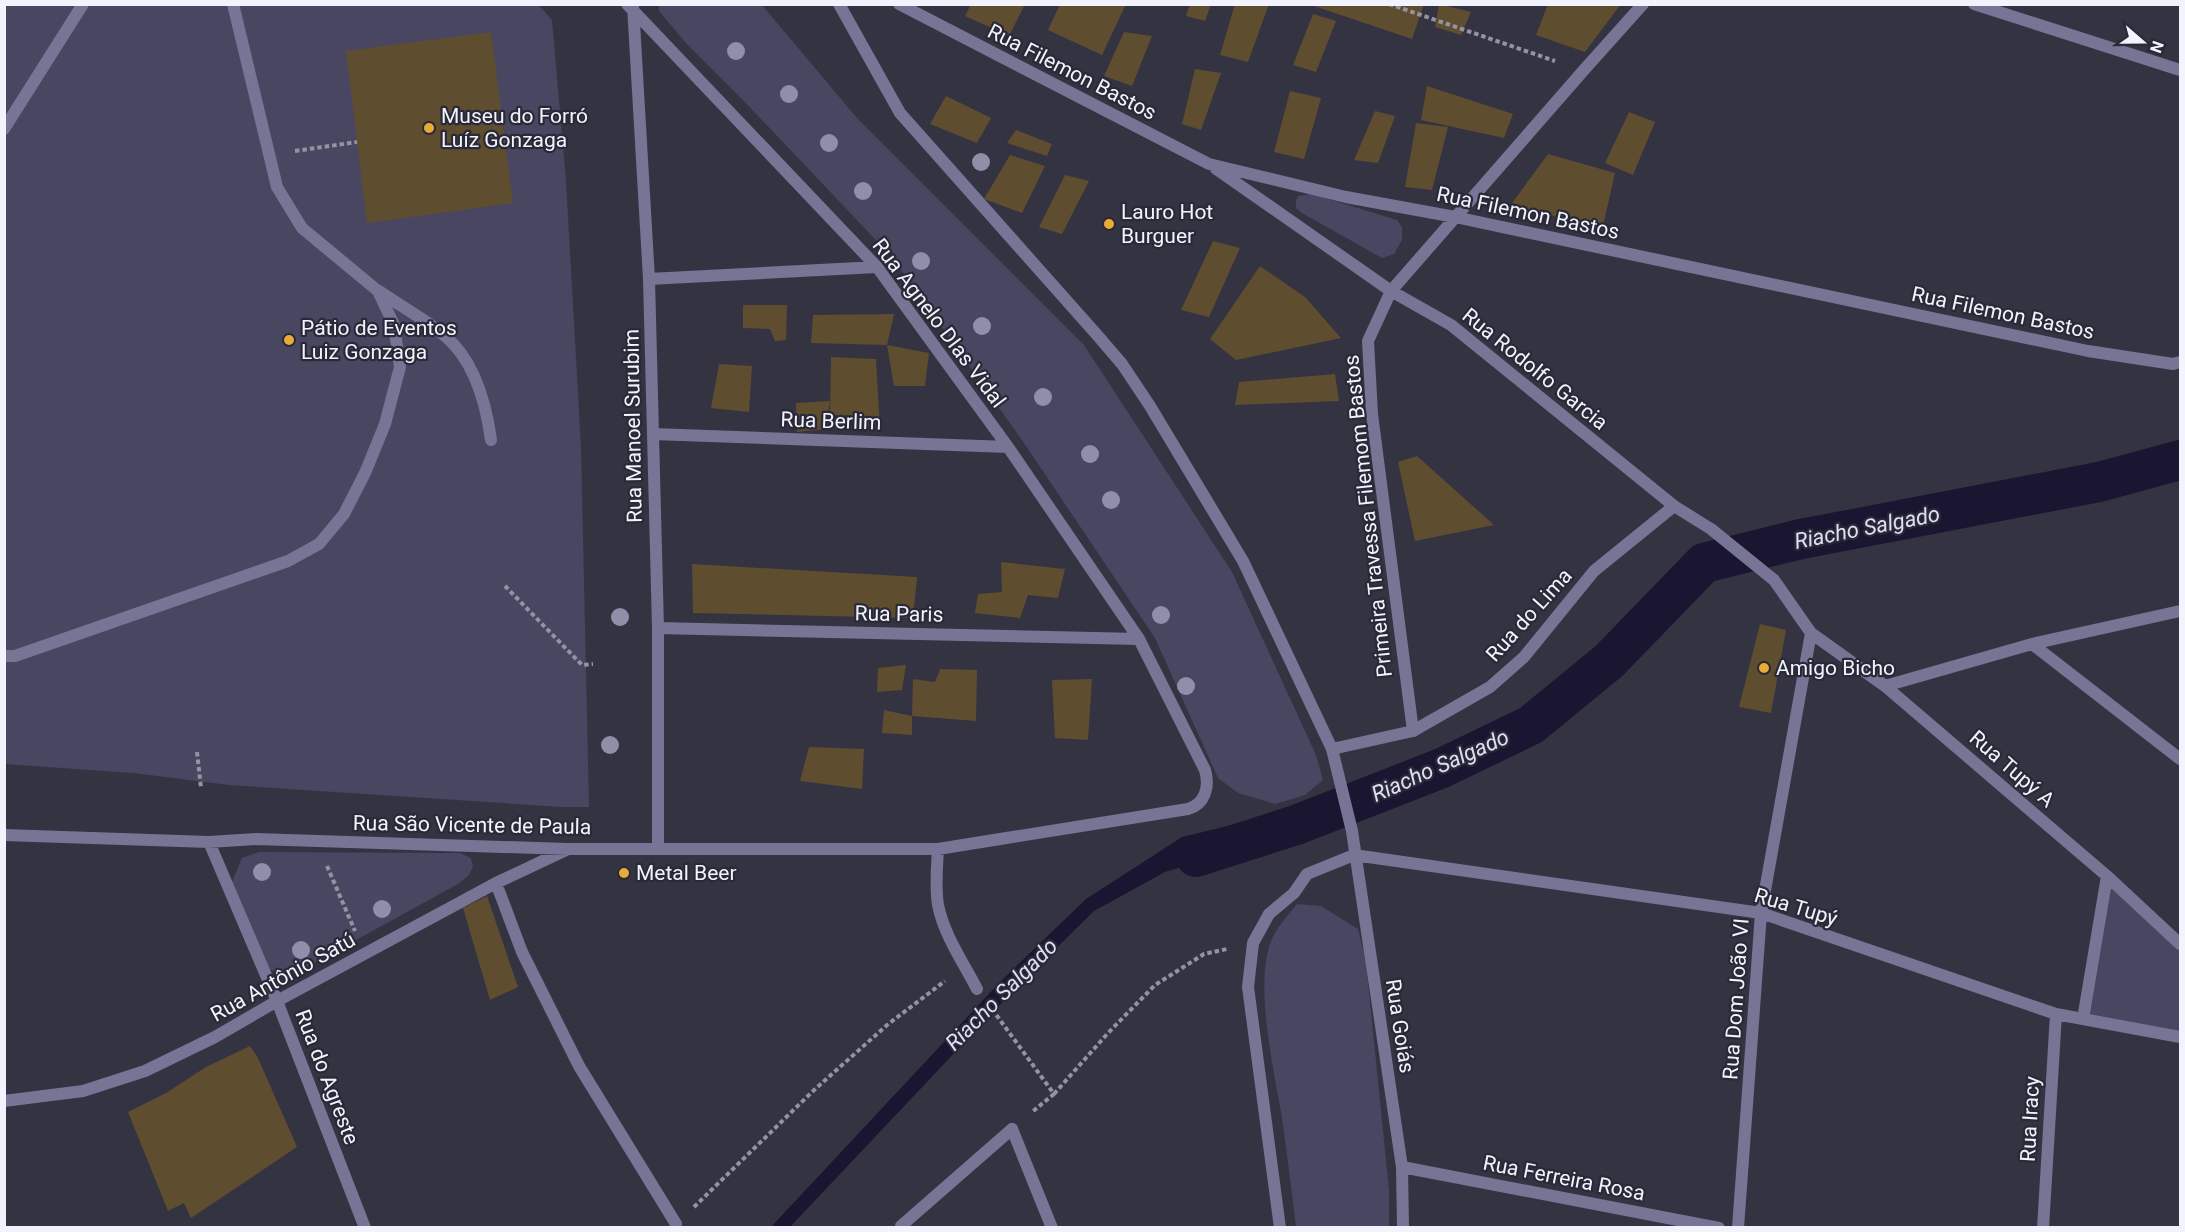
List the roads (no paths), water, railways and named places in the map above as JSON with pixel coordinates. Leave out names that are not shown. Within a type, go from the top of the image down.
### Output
[{"type":"street","points":[[4,129],[83,4]]},
{"type":"street","points":[[233,4],[277,187],[302,228],[378,291],[446,336],[466,361],[486,409],[491,440]]},
{"type":"street","name":"Rua Goiás","points":[[839,4],[900,113],[1122,364],[1150,406],[1243,561],[1332,749],[1352,831],[1402,1167],[1403,1227]]},
{"type":"street","name":"Rua Filemon Bastos","points":[[899,4],[1209,164],[1346,196],[2088,351],[2173,364],[2181,362]]},
{"type":"street","name":"Primeira Travessa Filemom Bastos","points":[[1413,731],[1371,404],[1368,341],[1391,291],[1643,4]]},
{"type":"street","points":[[1974,4],[2181,70]]},
{"type":"street","name":"Rua Agnelo DIas Vidal","points":[[631,6],[877,267],[1008,447],[1139,639],[1205,770],[1207,786],[1200,803],[1188,809],[938,849]]},
{"type":"street","name":"Rua Manoel Surubim","points":[[631,6],[649,279],[658,628],[658,847]]},
{"type":"street","name":"Rua Rodolfo Garcia","points":[[1209,164],[1391,291],[1451,325],[1674,506],[1711,529],[1774,580],[1811,633]]},
{"type":"street","points":[[649,279],[877,267]]},
{"type":"street","points":[[4,656],[15,656],[288,561],[319,544],[344,514],[365,473],[386,424],[400,366],[394,326],[378,291]]},
{"type":"street","name":"Rua Berlim","points":[[653,434],[1008,447]]},
{"type":"street","name":"Rua do Lima","points":[[1332,749],[1413,731],[1490,687],[1524,657],[1594,571],[1674,506]]},
{"type":"street","points":[[1885,686],[2032,644],[2181,611]]},
{"type":"street","name":"Rua Paris","points":[[658,628],[1139,639]]},
{"type":"street","name":"Rua Tupý A","points":[[1811,633],[1885,686],[2107,876],[2181,944]]},
{"type":"street","name":"Rua Dom João VI","points":[[1738,1227],[1761,914],[1811,633]]},
{"type":"street","points":[[2032,644],[2181,759]]},
{"type":"street","name":"Rua São Vicente de Paula","points":[[4,835],[209,842],[256,839],[568,849],[658,847],[938,849]]},
{"type":"street","name":"Rua do Agreste","points":[[209,842],[276,1001],[365,1227]]},
{"type":"street","name":"Rua Antônio Satú","points":[[4,1101],[83,1091],[144,1071],[214,1037],[276,1001],[496,883],[568,849]]},
{"type":"street","points":[[938,849],[938,905],[951,942],[977,989]]},
{"type":"street","points":[[1280,1227],[1248,987],[1253,943],[1269,914],[1294,893],[1307,874],[1354,855]]},
{"type":"street","name":"Rua Tupý","points":[[1354,855],[1761,914],[2056,1014],[2181,1037]]},
{"type":"street","points":[[2084,1019],[2107,876]]},
{"type":"street","points":[[496,883],[522,952],[579,1066],[676,1224]]},
{"type":"street","name":"Rua Iracy","points":[[2043,1227],[2056,1014]]},
{"type":"street","points":[[901,1226],[1012,1129],[1052,1227]]},
{"type":"street","name":"Rua Ferreira Rosa","points":[[1402,1167],[1719,1227]]},
{"type":"water","points":[[1244,822],[1252,846],[1165,872],[1094,911],[1011,993],[790,1227],[771,1227],[1000,982],[1086,899],[1182,837]]},
{"type":"waterway","name":"Riacho Salgado","points":[[1196,857],[1296,825],[1442,768],[1531,725],[1609,661],[1704,563],[1801,539],[2099,482],[2180,460]]},
{"type":"place","name":"Museu do Forró Luíz Gonzaga","points":[[429,128]]},
{"type":"place","name":"Lauro Hot Burguer","points":[[1109,224]]},
{"type":"place","name":"Pátio de Eventos Luiz Gonzaga","points":[[289,340]]},
{"type":"place","name":"Amigo Bicho","points":[[1764,668]]},
{"type":"place","name":"Metal Beer","points":[[624,873]]}]
